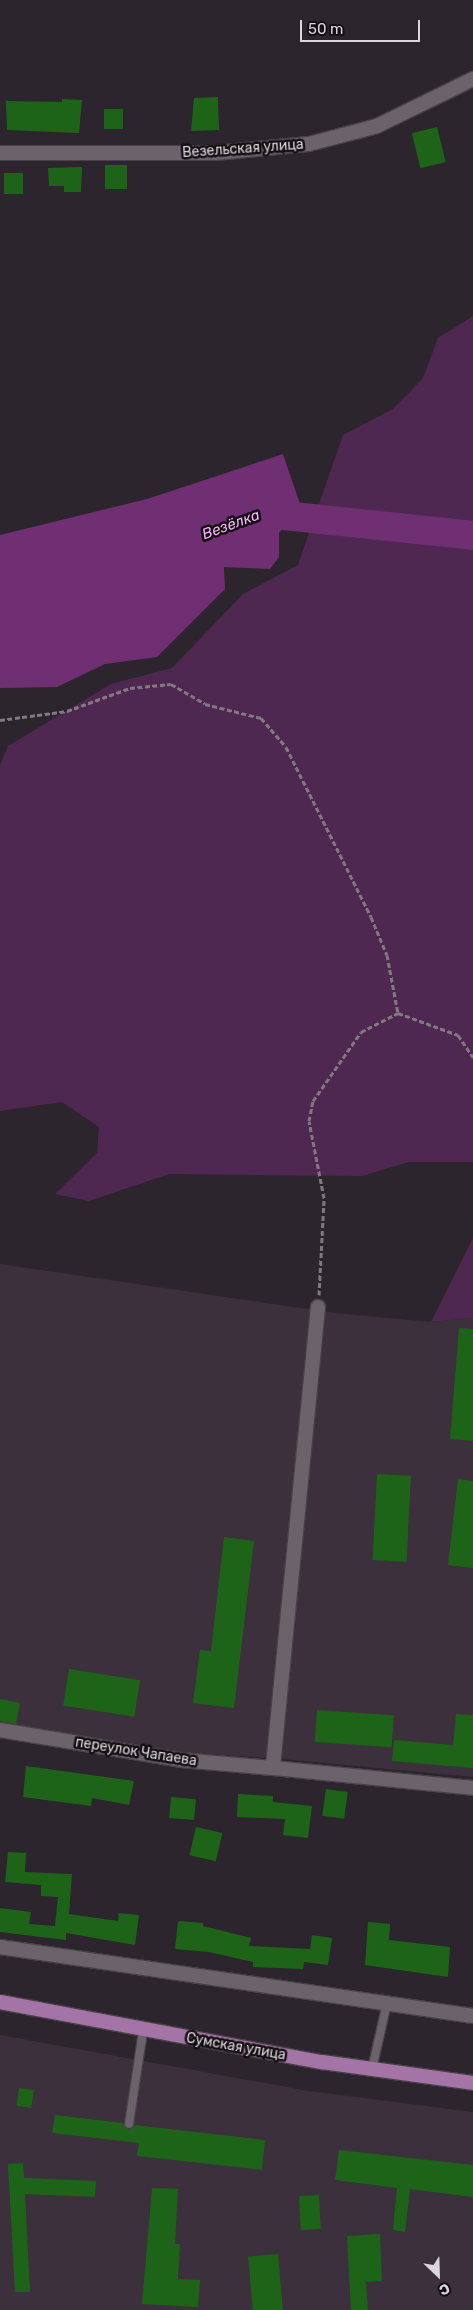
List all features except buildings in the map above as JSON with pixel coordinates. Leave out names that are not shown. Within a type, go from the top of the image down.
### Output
[{"type":"main road","name":"Сумская улица","points":[[0,2002],[143,2031],[372,2069],[473,2083]]},
{"type":"street","name":"Везельская улица","points":[[0,153],[215,153],[309,144],[377,126],[473,79]]},
{"type":"street","points":[[273,1768],[318,1308]]},
{"type":"street","name":"переулок Чапаева","points":[[0,1730],[181,1760],[473,1788]]},
{"type":"street","points":[[0,1947],[473,2016]]},
{"type":"lane","points":[[372,2069],[386,2004]]},
{"type":"lane","points":[[129,2124],[143,2031]]},
{"type":"path","points":[[0,720],[67,711],[130,688],[171,684],[205,704],[261,718],[286,747],[371,918],[387,955],[398,1013]]},
{"type":"path","points":[[318,1308],[324,1198],[309,1121],[313,1101],[361,1032],[398,1013],[458,1035],[473,1057]]},
{"type":"shaded area","points":[[473,316],[473,1162],[409,1162],[362,1176],[169,1174],[89,1201],[55,1194],[97,1153],[99,1127],[62,1102],[0,1111],[0,765],[8,746],[111,684],[172,668],[243,594],[298,565],[343,435],[393,409],[423,378],[438,338]]},
{"type":"shaded area","points":[[473,1238],[473,1318],[431,1322]]},
{"type":"shaded area","points":[[0,1264],[335,1313],[431,1322],[473,1318],[473,1777],[283,1759],[25,1742],[0,1736]]},
{"type":"shaded area","points":[[0,2035],[309,2091],[473,2112],[473,2310],[0,2310]]},
{"type":"water","points":[[283,454],[300,504],[279,533],[279,557],[270,569],[224,567],[225,589],[157,657],[105,664],[57,687],[0,688],[0,535],[147,499]]},
{"type":"waterway","name":"Везёлка","points":[[255,516],[264,513],[473,535]]}]
